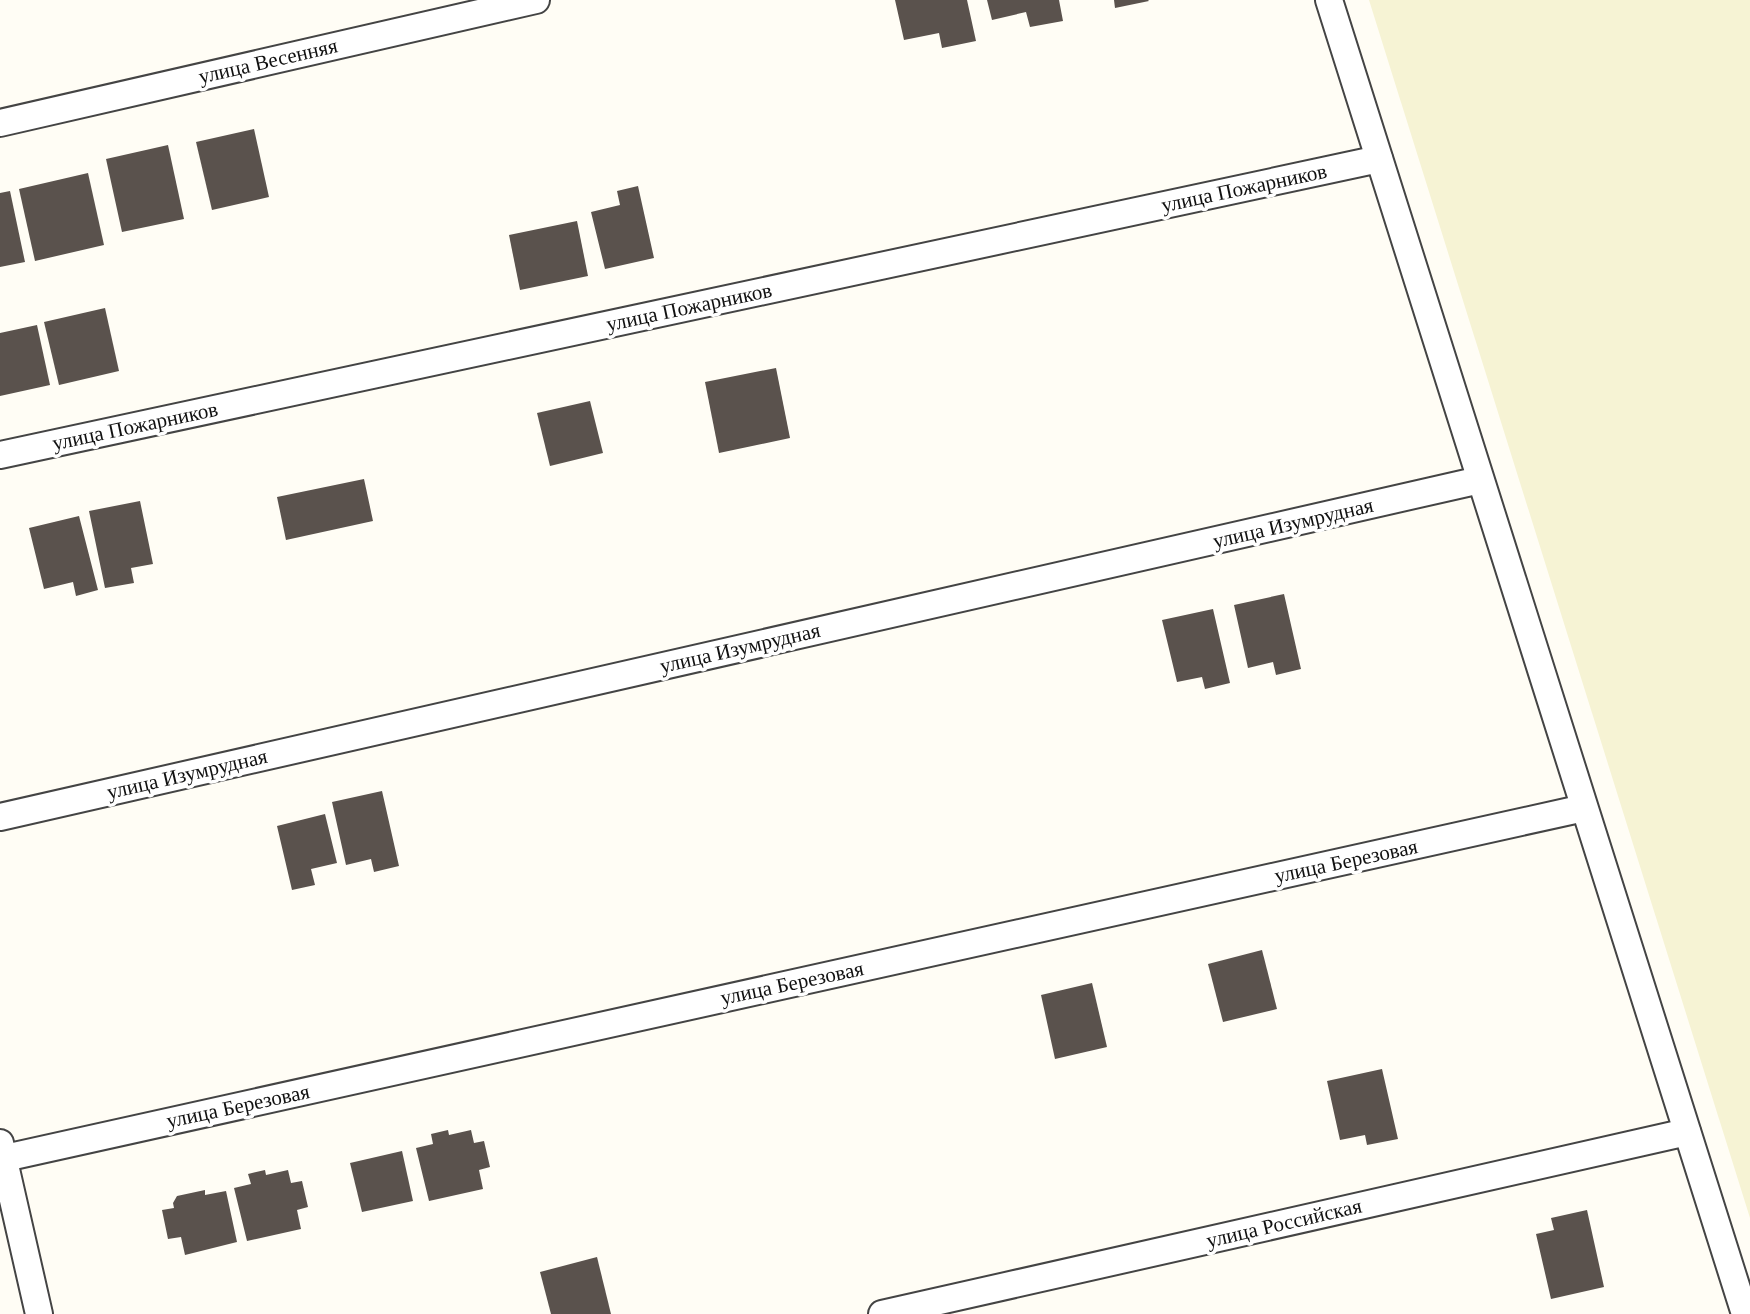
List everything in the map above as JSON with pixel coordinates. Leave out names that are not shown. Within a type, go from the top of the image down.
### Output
[{"type":"street","name":"улица Весенняя","points":[[0,123],[536,0]]},
{"type":"street","points":[[1329,0],[1745,1314]]},
{"type":"street","name":"улица Пожарников","points":[[0,455],[1379,159]]},
{"type":"street","name":"улица Изумрудная","points":[[0,817],[1480,480]]},
{"type":"street","name":"улица Березовая","points":[[1,1152],[1584,808]]},
{"type":"street","name":"улица Российская","points":[[882,1314],[1687,1132]]},
{"type":"street","points":[[1,1152],[39,1314]]},
{"type":"shaded area","points":[[1369,0],[1750,0],[1750,1218]]},
{"type":"building","points":[[895,0],[967,0],[976,41],[942,48],[939,33],[904,40]]},
{"type":"building","points":[[987,0],[1059,0],[1063,21],[1030,27],[1026,12],[992,20]]},
{"type":"building","points":[[1114,0],[1148,0],[1149,1],[1115,8]]},
{"type":"building","points":[[254,129],[269,197],[212,210],[196,142]]},
{"type":"building","points":[[168,145],[184,219],[122,232],[106,159]]},
{"type":"building","points":[[88,173],[104,245],[35,261],[19,189]]},
{"type":"building","points":[[638,186],[654,258],[605,269],[591,212],[620,205],[617,191]]},
{"type":"building","points":[[10,191],[25,262],[0,267],[0,193]]},
{"type":"building","points":[[577,221],[588,276],[520,290],[509,235]]},
{"type":"building","points":[[105,308],[119,371],[59,385],[44,322]]},
{"type":"building","points":[[37,325],[50,385],[0,396],[0,333]]},
{"type":"building","points":[[776,368],[790,438],[719,453],[705,382]]},
{"type":"building","points":[[590,401],[603,453],[550,466],[537,413]]},
{"type":"building","points":[[364,479],[373,521],[286,540],[277,497]]},
{"type":"building","points":[[140,501],[153,564],[131,568],[134,583],[105,588],[89,511]]},
{"type":"building","points":[[79,516],[98,590],[76,596],[73,582],[44,589],[29,528]]},
{"type":"building","points":[[1284,594],[1301,669],[1276,675],[1273,662],[1248,668],[1234,605]]},
{"type":"building","points":[[1213,609],[1230,683],[1205,689],[1202,677],[1177,682],[1162,620]]},
{"type":"building","points":[[382,791],[399,866],[374,872],[371,859],[346,865],[332,802]]},
{"type":"building","points":[[325,814],[337,863],[311,869],[315,885],[292,890],[277,826]]},
{"type":"building","points":[[1262,950],[1277,1009],[1223,1022],[1208,964]]},
{"type":"building","points":[[1092,983],[1107,1047],[1055,1059],[1041,995]]},
{"type":"building","points":[[1382,1069],[1398,1139],[1367,1145],[1365,1135],[1340,1140],[1327,1081]]},
{"type":"building","points":[[448,1130],[449,1135],[471,1130],[474,1143],[484,1141],[490,1167],[479,1170],[483,1189],[429,1201],[416,1148],[433,1144],[431,1134]]},
{"type":"building","points":[[402,1151],[413,1201],[362,1212],[350,1163]]},
{"type":"building","points":[[265,1170],[266,1175],[288,1170],[291,1183],[302,1181],[308,1207],[297,1210],[301,1229],[247,1241],[234,1188],[251,1184],[248,1174]]},
{"type":"building","points":[[205,1190],[205,1195],[226,1191],[237,1242],[185,1255],[181,1237],[168,1239],[162,1210],[174,1208],[173,1203],[177,1196]]},
{"type":"building","points":[[1587,1210],[1604,1287],[1551,1299],[1536,1234],[1554,1230],[1551,1218]]},
{"type":"building","points":[[597,1257],[611,1314],[551,1314],[540,1272]]}]
